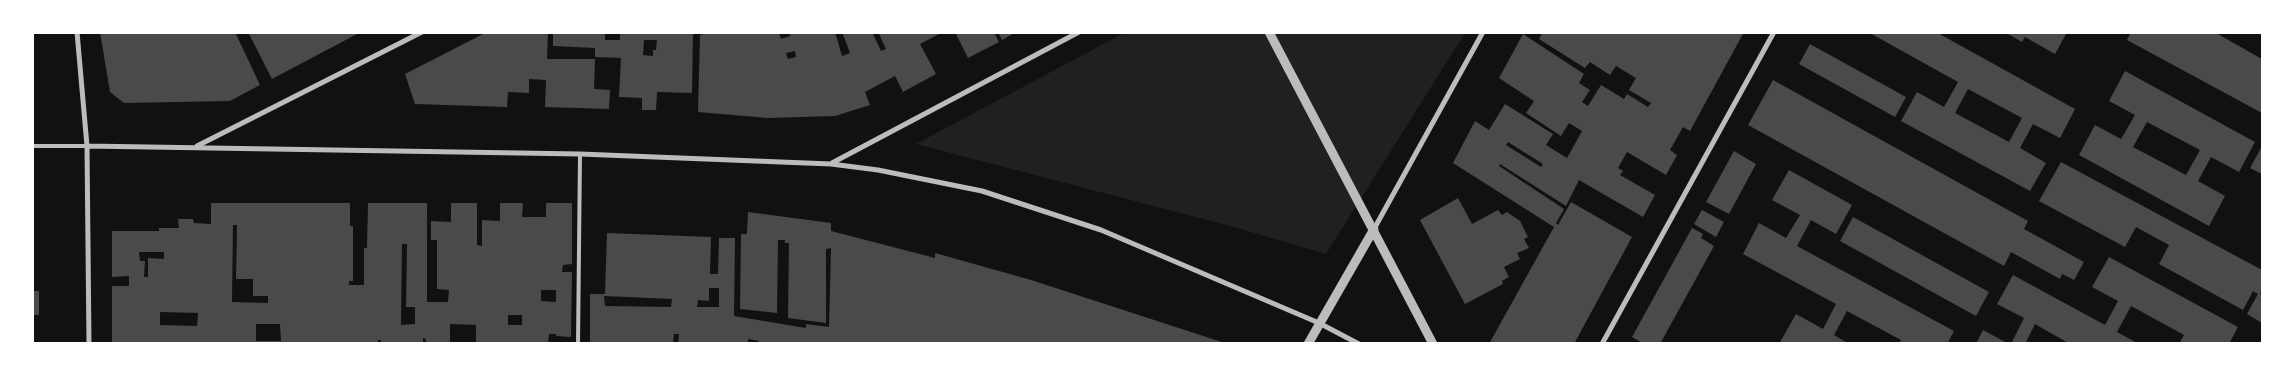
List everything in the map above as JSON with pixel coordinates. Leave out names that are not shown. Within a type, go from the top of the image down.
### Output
[{"type":"street","points":[[77,32],[87,146],[89,344]]},
{"type":"street","points":[[195,147],[422,32]]},
{"type":"street","points":[[831,164],[1079,32]]},
{"type":"street","points":[[1269,32],[1433,344]]},
{"type":"street","points":[[1308,344],[1483,32]]},
{"type":"street","points":[[1602,344],[1774,32]]},
{"type":"street","points":[[87,146],[580,154],[831,164],[878,170],[982,191],[1101,230],[1319,322],[1359,344]]},
{"type":"lane","points":[[32,146],[87,146]]},
{"type":"lane","points":[[578,344],[580,154]]},
{"type":"shaded area","points":[[1124,33],[1465,33],[1326,254],[1234,227],[916,144]]},
{"type":"building","points":[[100,32],[235,32],[260,85],[230,101],[124,103],[110,92]]},
{"type":"building","points":[[248,32],[356,32],[357,34],[272,79]]},
{"type":"building","points":[[487,32],[548,32],[547,59],[595,59],[594,89],[610,90],[609,109],[545,107],[546,80],[529,79],[529,93],[508,92],[507,107],[415,104],[405,74]]},
{"type":"building","points":[[553,32],[605,32],[605,40],[620,40],[620,32],[693,32],[692,93],[657,92],[656,110],[642,110],[642,98],[619,97],[621,58],[595,57],[595,48],[553,46]],"holes":[[[644,40],[657,40],[653,56],[643,55]]]},
{"type":"building","points":[[712,32],[779,32],[781,39],[790,36],[789,32],[835,32],[842,56],[850,53],[842,32],[872,32],[881,51],[886,49],[879,34],[883,32],[938,32],[939,34],[920,44],[936,74],[903,92],[895,76],[865,92],[870,105],[835,116],[768,118],[698,112],[700,35]],"holes":[[[795,51],[796,57],[788,59],[786,53]]]},
{"type":"building","points":[[955,32],[994,32],[999,42],[968,58]]},
{"type":"building","points":[[998,32],[1016,32],[1002,40]]},
{"type":"building","points":[[1543,32],[1744,32],[1690,131],[1683,127],[1670,150],[1677,155],[1666,175],[1627,152],[1618,168],[1623,171],[1620,175],[1655,195],[1643,217],[1579,180],[1566,206],[1500,164],[1499,166],[1564,209],[1556,223],[1558,225],[1571,202],[1632,237],[1574,344],[1489,344],[1554,227],[1453,163],[1475,121],[1489,130],[1505,104],[1553,134],[1546,145],[1567,158],[1582,131],[1569,123],[1561,136],[1526,113],[1534,101],[1499,78],[1523,34],[1584,74],[1579,83],[1590,90],[1582,102],[1588,106],[1601,85],[1624,99],[1627,94],[1648,107],[1651,103],[1629,90],[1636,78],[1616,66],[1610,75],[1590,62],[1585,68],[1539,39]],"holes":[[[1508,142],[1543,164],[1541,167],[1506,145]]]},
{"type":"building","points":[[1868,32],[1936,32],[2075,109],[2060,138],[2033,124],[2020,148],[2046,163],[2030,191],[1901,121],[1917,92],[1944,107],[1958,82]],"holes":[[[1968,89],[2022,118],[2009,142],[1955,113]]]},
{"type":"building","points":[[2009,32],[2063,32],[2066,34],[2055,54],[2025,37],[2022,42],[2008,34]]},
{"type":"building","points":[[2131,32],[2214,32],[2262,59],[2262,113],[2127,40]]},
{"type":"building","points":[[1810,44],[1906,97],[1895,117],[1799,64]]},
{"type":"building","points":[[2125,71],[2255,142],[2239,172],[2211,157],[2198,181],[2225,196],[2209,226],[2079,155],[2095,125],[2121,139],[2135,115],[2109,101]],"holes":[[[2147,122],[2200,150],[2186,175],[2133,147]]]},
{"type":"building","points":[[1773,80],[2028,221],[2024,229],[2084,262],[2074,280],[2062,274],[2060,279],[2011,252],[2004,266],[1748,125]]},
{"type":"building","points":[[2262,149],[2262,174],[2250,168]]},
{"type":"building","points":[[1734,151],[1756,164],[1729,214],[1706,202]]},
{"type":"building","points":[[2061,162],[2262,270],[2262,289],[2260,294],[2262,296],[2262,323],[2247,314],[2258,294],[2253,291],[2243,310],[2159,264],[2169,245],[2136,227],[2125,247],[2039,201]]},
{"type":"building","points":[[1789,170],[1852,205],[1836,234],[1811,220],[1797,246],[1954,331],[1947,344],[1899,344],[1901,340],[1847,311],[1834,335],[1849,344],[1779,344],[1796,314],[1823,329],[1836,304],[1743,254],[1759,223],[1786,238],[1800,215],[1772,200]]},
{"type":"building","points":[[1458,198],[1472,224],[1498,210],[1502,215],[1507,212],[1520,221],[1528,237],[1524,239],[1529,248],[1517,253],[1520,259],[1504,267],[1509,277],[1502,281],[1503,284],[1465,304],[1420,220]]},
{"type":"building","points":[[211,203],[350,203],[350,226],[353,226],[353,281],[349,281],[349,285],[364,285],[364,248],[367,248],[368,203],[427,203],[427,302],[448,302],[449,290],[437,289],[437,240],[431,240],[431,221],[451,222],[451,203],[477,203],[477,245],[482,246],[482,220],[500,221],[500,203],[523,203],[522,217],[546,217],[546,203],[572,203],[572,264],[563,265],[562,272],[572,272],[571,337],[549,334],[548,344],[476,344],[476,325],[450,324],[450,344],[426,344],[426,339],[423,338],[423,344],[381,344],[381,340],[378,340],[378,344],[112,344],[112,286],[129,286],[129,276],[112,277],[112,231],[159,231],[159,228],[179,228],[178,219],[193,219],[194,223],[211,224]],"holes":[[[233,225],[237,225],[236,279],[253,279],[253,296],[268,296],[268,303],[232,302]],[[402,244],[407,244],[406,307],[415,307],[415,324],[401,325]],[[139,252],[164,252],[164,259],[148,258],[148,277],[144,277],[145,261],[140,261]],[[541,290],[556,290],[556,302],[541,301]],[[160,312],[198,313],[197,326],[160,325]],[[508,315],[522,315],[522,325],[508,325]],[[256,324],[280,324],[281,341],[256,341]]]},
{"type":"building","points":[[1702,210],[1724,222],[1716,237],[1694,224]]},
{"type":"building","points":[[748,212],[831,223],[831,231],[935,258],[935,253],[1031,280],[1228,344],[758,344],[759,341],[748,339],[748,344],[678,344],[679,334],[674,334],[673,344],[590,344],[590,294],[605,294],[607,233],[711,237],[710,274],[718,274],[719,238],[735,238],[734,316],[806,328],[806,324],[829,327],[831,248],[826,249],[826,323],[788,318],[789,243],[785,243],[785,240],[778,240],[777,313],[740,309],[741,234],[747,234]],"holes":[[[709,288],[719,288],[719,307],[697,307],[698,300],[709,301]],[[604,296],[672,299],[671,307],[605,306]]]},
{"type":"building","points":[[1853,217],[1989,292],[1976,316],[1840,241]]},
{"type":"building","points":[[1692,228],[1703,234],[1701,238],[1714,246],[1660,344],[1644,344],[1632,337]]},
{"type":"building","points":[[2109,257],[2238,327],[2229,344],[2179,344],[2184,335],[2131,306],[2117,332],[2139,344],[2070,344],[2035,324],[2025,344],[2011,344],[2024,318],[1997,304],[2013,275],[2105,325],[2118,301],[2092,287]]},
{"type":"building","points":[[32,291],[39,291],[39,315],[32,315]]},
{"type":"building","points":[[1983,330],[2009,344],[1976,344]]}]
